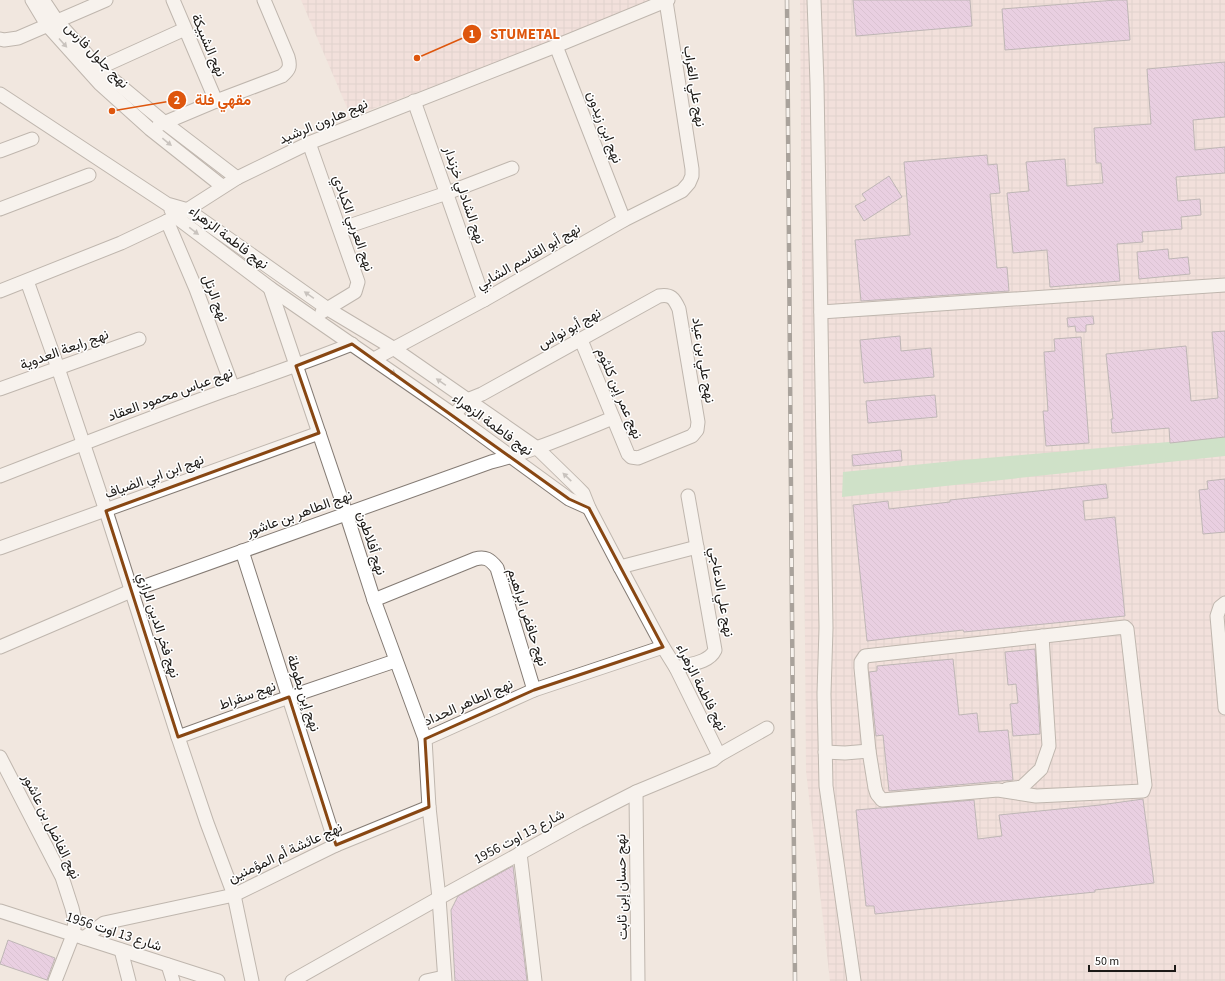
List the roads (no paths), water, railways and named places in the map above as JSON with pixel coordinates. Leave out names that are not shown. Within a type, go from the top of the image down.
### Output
[{"type":"street","name":"نهج جلول فارس","points":[[32,0],[100,84],[150,129],[222,186]]},
{"type":"street","name":"نهج جلول فارس","points":[[43,0],[52,23],[99,68],[164,123],[237,178]]},
{"type":"street","points":[[0,39],[4,40],[18,38],[106,0]]},
{"type":"street","name":"نهج الشبيكة","points":[[173,0],[216,101]]},
{"type":"street","points":[[150,129],[216,101],[282,76],[289,70],[290,64],[264,0]]},
{"type":"street","name":"نهج هارون الرشيد","points":[[1,288],[27,281],[120,243],[171,219],[188,210],[222,186],[309,143],[556,46],[667,0]]},
{"type":"street","name":"نهج علي الغراب","points":[[667,0],[692,176]]},
{"type":"street","points":[[814,0],[817,83],[826,628],[824,694],[826,786],[854,981]]},
{"type":"street","points":[[99,68],[185,29]]},
{"type":"street","name":"نهج ابن زيدون","points":[[556,46],[624,220]]},
{"type":"street","points":[[0,94],[167,204]]},
{"type":"street","name":"نهج الشادلي خزندار","points":[[414,101],[484,300]]},
{"type":"street","points":[[0,151],[32,139]]},
{"type":"street","name":"نهج العربي الكبادي","points":[[309,143],[358,282],[355,292],[314,317]]},
{"type":"street","points":[[340,229],[447,193],[512,168]]},
{"type":"street","points":[[0,209],[89,175]]},
{"type":"street","name":"نهج أبو القاسم الشابي","points":[[374,359],[484,300],[624,220],[682,191],[689,183],[692,176]]},
{"type":"street","name":"نهج فاطمة الزهراء","points":[[167,204],[188,210],[328,309],[393,348],[537,448],[576,486],[583,494],[620,567],[676,668],[719,755]]},
{"type":"street","name":"نهج فاطمة الزهراء","points":[[167,204],[171,219],[469,425],[569,499],[589,508]]},
{"type":"street","name":"نهج الرتل","points":[[171,219],[233,388]]},
{"type":"street","name":"نهج فخر الدين الرازي","points":[[27,281],[106,511],[178,737],[207,823],[234,895],[252,981]]},
{"type":"street","points":[[821,312],[1225,285]]},
{"type":"street","name":"نهج أفلاطون","points":[[270,288],[374,600],[395,661],[425,739]]},
{"type":"street","name":"نهج أبو نواس","points":[[467,400],[482,394],[658,296],[667,295],[672,297]]},
{"type":"street","name":"نهج علي بن عياد","points":[[631,457],[638,458],[692,436],[697,430],[698,422],[679,309],[672,297]]},
{"type":"street","name":"نهج رابعة العدوية","points":[[0,389],[139,339]]},
{"type":"street","name":"نهج عمر إبن كلثوم","points":[[580,340],[628,454],[631,457]]},
{"type":"street","name":"نهج عباس محمود العقاد","points":[[0,476],[352,344]]},
{"type":"street","points":[[469,425],[481,409],[482,394]]},
{"type":"street","points":[[454,415],[467,400]]},
{"type":"street","name":"نهج الطاهر بن عاشور","points":[[0,647],[131,591],[491,462],[513,457],[613,418]]},
{"type":"street","name":"نهج ابن ابي الضياف","points":[[0,548],[319,433]]},
{"type":"street","name":"نهج علي الدعاجي","points":[[676,668],[708,658],[715,650],[688,496]]},
{"type":"street","points":[[620,567],[698,548]]},
{"type":"street","name":"نهج إبن بطوطة","points":[[242,551],[336,845]]},
{"type":"street","name":"نهج حافض ابراهيم","points":[[374,600],[475,559],[481,557],[488,558],[493,562],[496,568],[534,690]]},
{"type":"street","points":[[1225,603],[1220,607],[1217,616],[1225,708]]},
{"type":"street","points":[[998,790],[1036,796],[1143,791],[1145,785],[1127,629],[1125,627],[1042,636],[865,656],[861,662],[869,751],[875,788],[877,794],[882,800],[1022,787],[1041,769],[1049,746],[1042,636]]},
{"type":"street","name":"نهج الطاهر الحداد","points":[[444,979],[429,807],[425,739],[534,690],[664,647]]},
{"type":"street","name":"نهج سقراط","points":[[178,737],[395,661]]},
{"type":"street","name":"شارع 13 اوت 1956","points":[[292,981],[520,853],[636,792],[713,760],[719,755],[767,728]]},
{"type":"street","points":[[825,752],[845,753],[869,751]]},
{"type":"street","name":"نهج الفاضل بن عاشور","points":[[0,757],[62,877],[79,936]]},
{"type":"street","name":"نهج حسان إبن ثابت","points":[[636,792],[638,981]]},
{"type":"street","name":"نهج عائشة أم المؤمنين","points":[[79,936],[104,923],[234,895],[336,845],[429,807]]},
{"type":"street","points":[[520,853],[534,981]]},
{"type":"street","name":"شارع 13 اوت 1956","points":[[0,911],[218,981]]},
{"type":"street","points":[[55,981],[79,936]]},
{"type":"street","points":[[121,950],[129,981]]},
{"type":"street","points":[[168,965],[173,981]]},
{"type":"street","points":[[426,981],[444,979]]},
{"type":"railway","points":[[787,0],[795,981]]},
{"type":"place","name":"STUMETAL","points":[[417,58]]},
{"type":"place","name":"مقهي فلة","points":[[112,111]]}]
